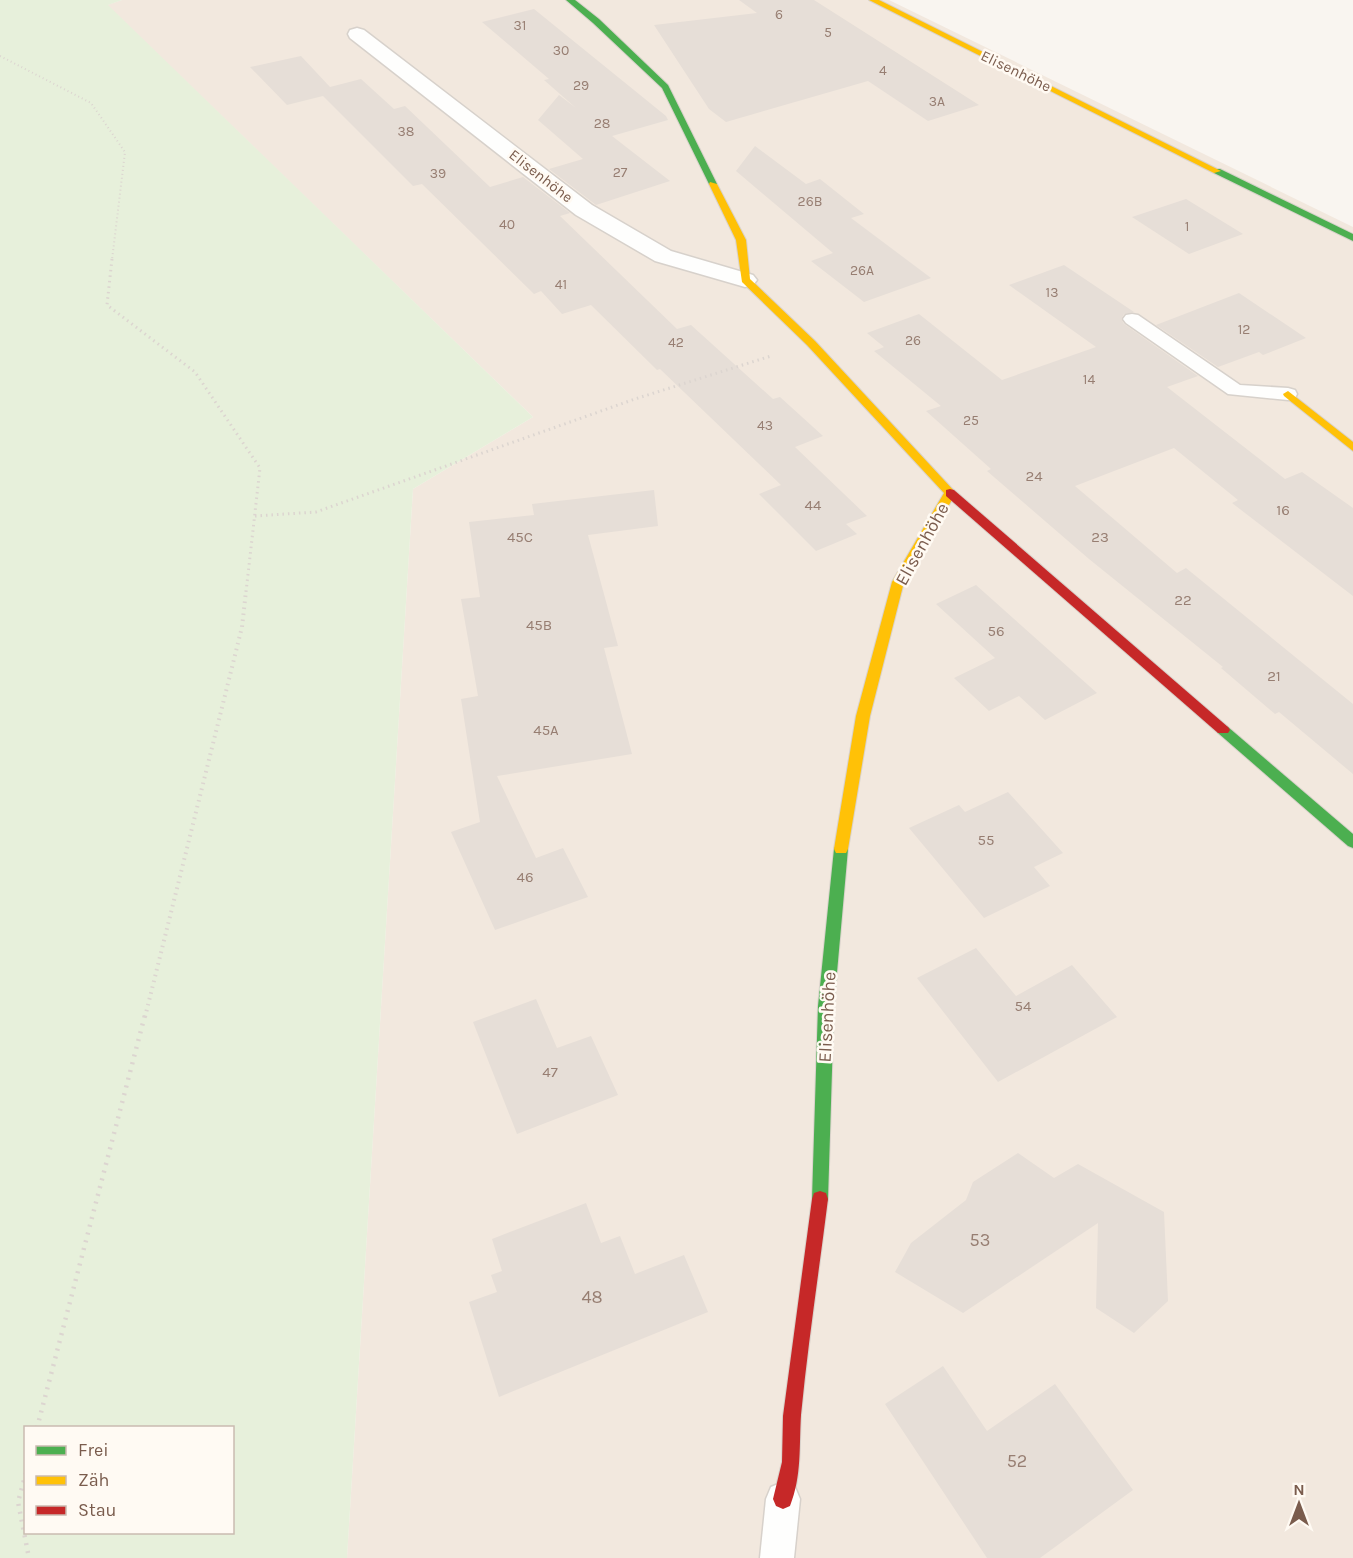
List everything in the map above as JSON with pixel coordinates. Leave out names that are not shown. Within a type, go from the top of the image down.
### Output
[{"type":"street","points":[[570,0],[596,21],[665,87],[741,240],[746,280]]},
{"type":"street","name":"Elisenhöhe","points":[[873,0],[1353,238]]},
{"type":"street","name":"Elisenhöhe","points":[[357,34],[584,210],[663,256],[746,280],[811,343],[950,493],[1353,842]]},
{"type":"street","points":[[1288,394],[1353,448]]},
{"type":"street","name":"Elisenhöhe","points":[[783,1499],[791,1462],[792,1416],[821,1192],[826,1006],[840,857],[863,716],[898,582],[950,493]]},
{"type":"lane","points":[[1132,319],[1235,390],[1288,394]]},
{"type":"lane","name":"Elisenhöhe","points":[[777,1558],[783,1499]]},
{"type":"path","points":[[0,56],[91,103],[125,152],[107,305],[195,372],[260,468],[242,627],[154,982],[38,1426]]},
{"type":"path","points":[[255,516],[316,512],[635,399],[811,343]]},
{"type":"path","points":[[24,1480],[18,1502],[24,1533]]},
{"type":"path","points":[[24,1534],[29,1558]]},
{"type":"shaded area","points":[[122,0],[889,0],[1353,227],[1353,1558],[347,1558],[413,489],[533,417],[107,5]]},
{"type":"green space","points":[[0,0],[122,0],[108,5],[533,417],[413,489],[347,1558],[0,1558]]},
{"type":"building","points":[[739,0],[814,0],[979,105],[928,121],[868,81],[726,122],[709,109],[654,25],[757,13]]},
{"type":"building","points":[[534,9],[666,116],[668,120],[612,136],[670,181],[596,205],[549,169],[583,159],[538,120],[559,95],[576,108],[544,80],[549,79],[482,22]]},
{"type":"building","points":[[301,56],[330,87],[361,79],[394,109],[405,106],[490,187],[523,177],[570,213],[560,216],[677,329],[691,325],[773,399],[780,397],[823,436],[795,447],[867,516],[846,524],[857,534],[816,551],[759,494],[781,485],[591,305],[562,314],[541,291],[534,294],[422,184],[413,186],[323,96],[287,105],[250,67]]},
{"type":"building","points":[[755,146],[806,184],[820,179],[864,214],[851,218],[931,278],[864,302],[811,261],[833,253],[736,171]]},
{"type":"building","points":[[1186,199],[1243,234],[1189,254],[1132,217]]},
{"type":"building","points":[[1064,265],[1134,312],[1124,314],[1121,319],[1124,324],[1198,376],[1167,387],[1285,479],[1302,472],[1353,508],[1353,596],[1232,503],[1238,500],[1174,448],[1075,486],[1177,573],[1186,568],[1353,704],[1353,774],[1279,712],[1275,714],[1221,668],[1223,667],[1089,559],[987,471],[991,469],[926,411],[941,406],[874,351],[884,347],[867,333],[919,314],[1002,380],[1096,347],[1009,285]]},
{"type":"building","points":[[1239,293],[1306,338],[1263,355],[1259,352],[1218,367],[1156,325]]},
{"type":"building","points":[[654,490],[658,526],[588,535],[618,646],[604,648],[632,754],[497,776],[536,858],[563,848],[588,897],[495,930],[451,832],[480,822],[461,699],[478,696],[461,599],[480,597],[469,522],[534,515],[532,504]]},
{"type":"building","points":[[976,585],[1097,693],[1045,720],[1019,696],[989,711],[954,678],[995,658],[936,604]]},
{"type":"building","points":[[1008,792],[1063,853],[1034,867],[1050,886],[984,918],[909,828],[959,805],[965,812]]},
{"type":"building","points":[[976,948],[1016,996],[1072,965],[1117,1017],[998,1082],[917,978]]},
{"type":"building","points":[[536,999],[557,1048],[591,1036],[618,1095],[517,1134],[473,1022]]},
{"type":"building","points":[[1018,1153],[1054,1178],[1078,1164],[1164,1212],[1168,1301],[1134,1333],[1096,1308],[1098,1223],[963,1313],[895,1272],[911,1243],[966,1200],[973,1182]]},
{"type":"building","points":[[586,1203],[601,1243],[620,1236],[635,1274],[684,1255],[708,1312],[499,1397],[469,1302],[497,1292],[491,1275],[502,1271],[492,1239]]},
{"type":"building","points":[[943,1366],[987,1431],[1055,1384],[1133,1490],[1040,1558],[987,1558],[885,1404]]},
{"type":"traffic: fast","points":[[570,0],[596,21],[665,87],[713,184]]},
{"type":"traffic: fast","points":[[1217,171],[1353,238]]},
{"type":"traffic: fast","points":[[1223,730],[1353,842]]},
{"type":"traffic: fast","points":[[820,1199],[826,1006],[841,849]]},
{"type":"traffic: slow","points":[[873,0],[1217,171]]},
{"type":"traffic: slow","points":[[713,184],[741,240],[745,280],[811,343],[950,493]]},
{"type":"traffic: slow","points":[[1288,394],[1353,448]]},
{"type":"traffic: slow","points":[[841,849],[863,716],[898,582],[950,493]]},
{"type":"traffic: jam","points":[[950,493],[1223,730]]},
{"type":"traffic: jam","points":[[783,1499],[791,1462],[792,1416],[820,1199]]}]
